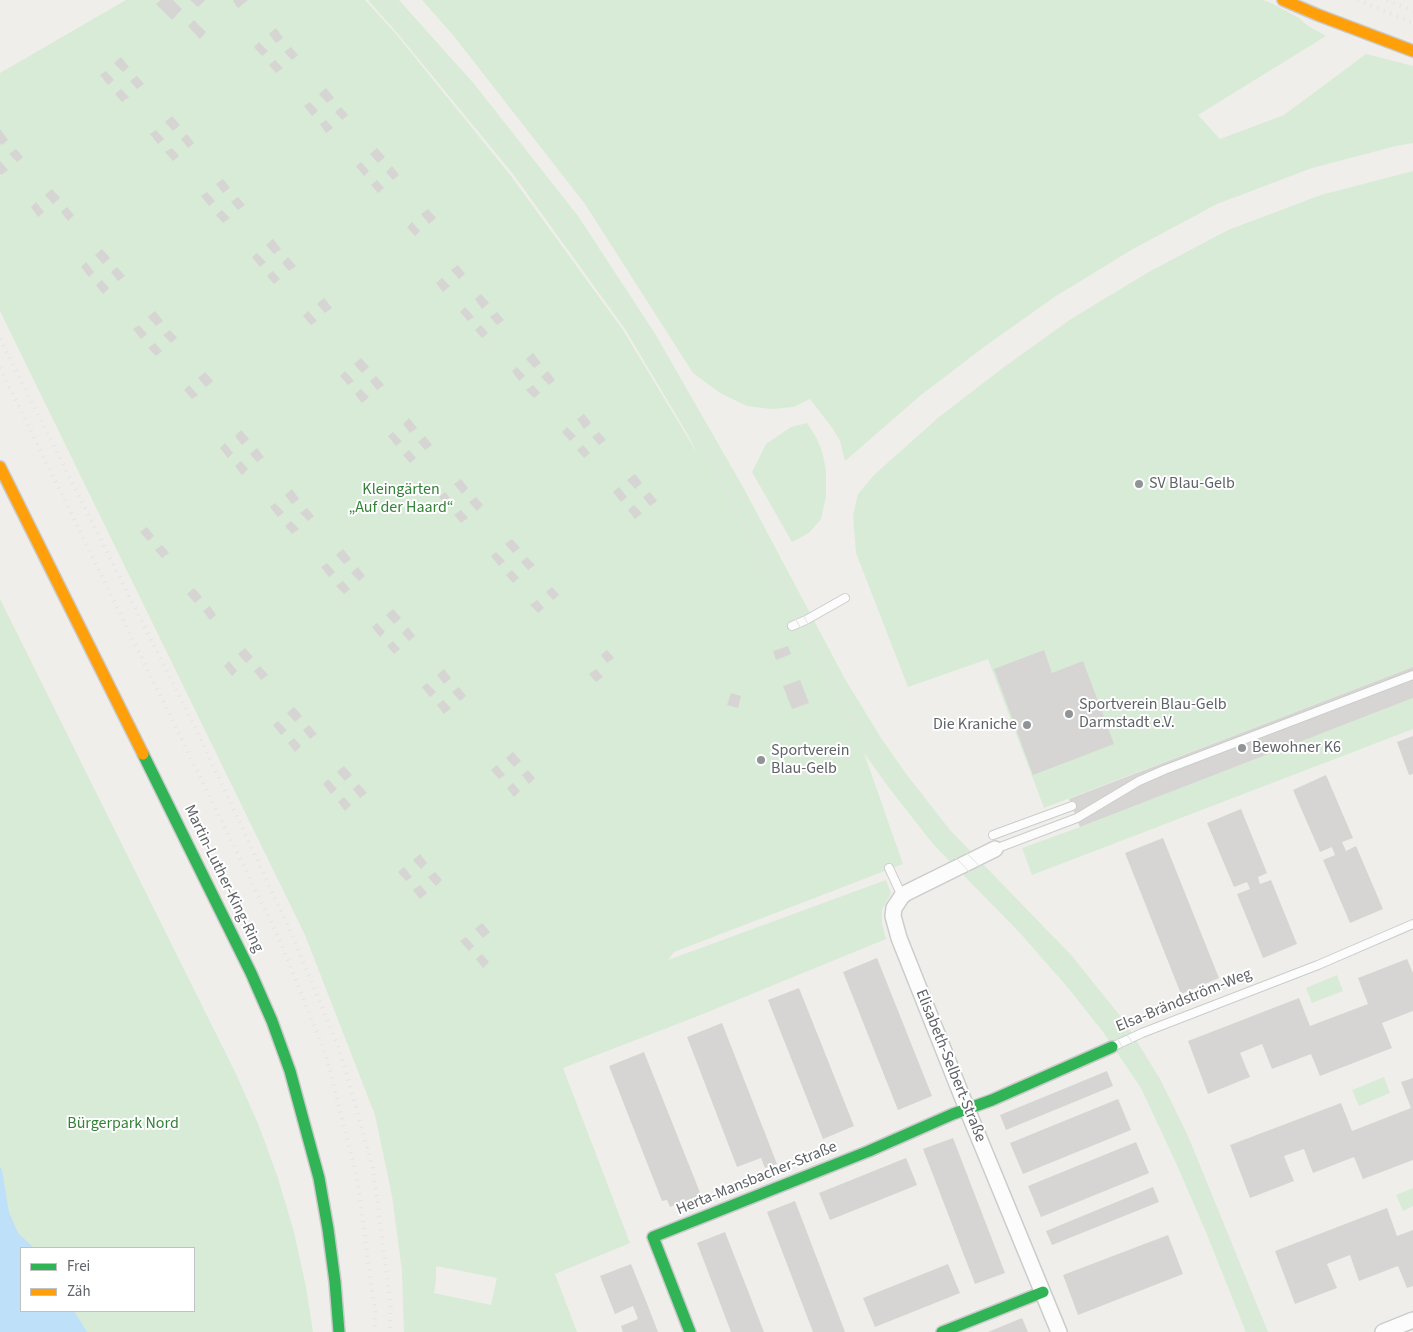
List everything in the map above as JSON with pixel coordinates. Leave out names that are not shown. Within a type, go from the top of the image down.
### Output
[{"type":"main road","points":[[1283,0],[1413,51]]},
{"type":"main road","name":"Martin-Luther-King-Ring","points":[[0,467],[251,973],[272,1022],[292,1080],[319,1178],[335,1282],[339,1332]]},
{"type":"main road","name":"Elsa-Brändström-Weg","points":[[966,1109],[992,1100],[1112,1047]]},
{"type":"main road","name":"Herta-Mansbacher-Straße","points":[[690,1332],[653,1237],[869,1152],[966,1109]]},
{"type":"main road","points":[[942,1332],[1043,1292]]},
{"type":"street","points":[[902,896],[994,842]]},
{"type":"street","name":"Elisabeth-Selbert-Straße","points":[[902,896],[894,908],[894,922],[966,1109],[1059,1332]]},
{"type":"street","points":[[1383,1332],[1413,1320]]},
{"type":"lane","points":[[792,626],[844,598]]},
{"type":"lane","points":[[994,842],[1077,818],[1139,781],[1164,770],[1413,675]]},
{"type":"lane","points":[[994,842],[1072,806]]},
{"type":"lane","points":[[889,868],[902,896]]},
{"type":"lane","name":"Elsa-Brändström-Weg","points":[[1112,1047],[1318,965],[1413,924]]},
{"type":"green space","name":"Kleingärten „Auf der Haard“","points":[[126,0],[365,0],[396,34],[511,176],[623,330],[697,453],[625,329],[513,174],[368,0],[399,0],[475,85],[578,216],[654,332],[743,487],[845,679],[881,738],[907,775],[950,830],[1072,956],[1125,1022],[1160,1079],[1188,1136],[1268,1332],[1246,1332],[1206,1232],[1141,1088],[1103,1032],[1069,989],[1020,933],[933,844],[864,753],[903,864],[674,952],[668,960],[886,880],[891,893],[882,910],[882,924],[886,939],[693,1018],[563,1068],[630,1243],[555,1274],[577,1332],[404,1332],[402,1271],[392,1196],[375,1115],[305,935],[0,311],[0,73]],"holes":[[[436,1266],[497,1278],[491,1305],[434,1293]]]},
{"type":"green space","points":[[422,0],[1263,0],[1299,18],[1308,26],[1326,36],[1198,115],[1220,139],[1284,115],[1366,54],[1413,66],[1413,143],[1312,168],[1217,204],[1133,249],[1056,296],[988,344],[921,395],[845,461],[840,441],[810,399],[794,407],[771,409],[747,406],[720,393],[693,373],[585,204],[453,35]]},
{"type":"green space","name":"SV Blau-Gelb","points":[[1413,171],[1413,667],[1044,808],[988,659],[908,687],[856,553],[853,516],[858,494],[874,475],[939,417],[1004,367],[1071,319],[1147,273],[1228,230],[1321,195]]},
{"type":"green space","points":[[807,423],[822,451],[826,470],[826,497],[821,519],[809,533],[792,542],[752,472],[766,444],[791,427]]},
{"type":"green space","name":"Bürgerpark Nord","points":[[0,599],[236,1074],[259,1126],[278,1178],[294,1232],[306,1287],[313,1332],[0,1332]]},
{"type":"green space","points":[[1413,698],[1413,729],[1032,875],[1022,848]]},
{"type":"green space","points":[[1337,975],[1343,991],[1312,1003],[1306,988]]},
{"type":"green space","points":[[1384,1077],[1390,1093],[1359,1106],[1352,1090]]},
{"type":"green space","points":[[1413,1188],[1413,1206],[1403,1211],[1396,1195]]},
{"type":"water","points":[[0,1167],[9,1212],[18,1233],[33,1247],[20,1247],[20,1312],[75,1312],[87,1332],[0,1332]]},
{"type":"building","points":[[161,0],[173,0],[182,9],[172,20],[156,4]]},
{"type":"building","points":[[190,0],[205,0],[198,7]]},
{"type":"building","points":[[234,0],[248,0],[238,8]]},
{"type":"building","points":[[194,20],[206,32],[200,39],[188,26]]},
{"type":"building","points":[[276,28],[283,38],[276,43],[269,34]]},
{"type":"building","points":[[259,42],[268,51],[262,56],[254,47]]},
{"type":"building","points":[[291,47],[298,55],[292,60],[284,52]]},
{"type":"building","points":[[121,57],[129,67],[123,72],[114,63]]},
{"type":"building","points":[[275,60],[283,68],[276,73],[269,65]]},
{"type":"building","points":[[106,71],[114,80],[108,85],[100,75]]},
{"type":"building","points":[[137,76],[144,84],[137,89],[130,81]]},
{"type":"building","points":[[326,88],[334,98],[327,103],[319,94]]},
{"type":"building","points":[[121,89],[129,97],[122,102],[115,94]]},
{"type":"building","points":[[310,102],[318,111],[312,116],[304,106]]},
{"type":"building","points":[[341,107],[348,115],[342,120],[335,112]]},
{"type":"building","points":[[172,116],[180,125],[173,131],[165,122]]},
{"type":"building","points":[[326,120],[333,128],[326,133],[320,124]]},
{"type":"building","points":[[0,129],[8,140],[2,145],[0,143]]},
{"type":"building","points":[[156,130],[164,139],[158,144],[150,134]]},
{"type":"building","points":[[187,134],[194,143],[188,148],[181,139]]},
{"type":"building","points":[[172,148],[179,156],[173,161],[165,152]]},
{"type":"building","points":[[377,148],[385,157],[378,163],[370,154]]},
{"type":"building","points":[[16,149],[23,157],[17,162],[9,154]]},
{"type":"building","points":[[0,161],[8,170],[1,175],[0,173]]},
{"type":"building","points":[[361,162],[369,171],[364,176],[356,166]]},
{"type":"building","points":[[392,166],[399,175],[393,180],[386,172]]},
{"type":"building","points":[[223,179],[230,188],[223,193],[216,184]]},
{"type":"building","points":[[377,180],[384,188],[378,193],[371,185]]},
{"type":"building","points":[[52,189],[60,198],[53,204],[45,195]]},
{"type":"building","points":[[207,192],[215,201],[209,206],[201,196]]},
{"type":"building","points":[[238,197],[245,205],[238,210],[231,202]]},
{"type":"building","points":[[36,202],[44,212],[38,217],[31,207]]},
{"type":"building","points":[[67,207],[74,215],[68,221],[61,212]]},
{"type":"building","points":[[428,209],[436,218],[429,224],[421,214]]},
{"type":"building","points":[[222,210],[230,218],[223,223],[216,215]]},
{"type":"building","points":[[412,222],[420,231],[415,236],[407,227]]},
{"type":"building","points":[[273,239],[281,249],[274,254],[266,245]]},
{"type":"building","points":[[102,249],[110,258],[103,264],[95,255]]},
{"type":"building","points":[[257,253],[266,262],[260,267],[252,257]]},
{"type":"building","points":[[288,257],[296,266],[289,271],[282,263]]},
{"type":"building","points":[[86,262],[94,272],[89,277],[81,267]]},
{"type":"building","points":[[458,265],[465,274],[459,279],[451,270]]},
{"type":"building","points":[[117,267],[125,276],[118,281],[111,272]]},
{"type":"building","points":[[273,271],[280,279],[274,284],[267,276]]},
{"type":"building","points":[[442,278],[450,286],[443,292],[436,283]]},
{"type":"building","points":[[102,280],[109,288],[103,294],[96,285]]},
{"type":"building","points":[[481,294],[489,303],[482,309],[475,299]]},
{"type":"building","points":[[324,298],[332,308],[325,313],[317,304]]},
{"type":"building","points":[[465,307],[474,317],[468,321],[460,312]]},
{"type":"building","points":[[155,311],[163,321],[156,326],[148,317]]},
{"type":"building","points":[[308,311],[317,321],[311,325],[303,316]]},
{"type":"building","points":[[497,312],[504,320],[497,325],[490,317]]},
{"type":"building","points":[[139,325],[147,334],[141,339],[133,329]]},
{"type":"building","points":[[481,325],[488,333],[482,338],[475,330]]},
{"type":"building","points":[[170,330],[177,338],[171,343],[163,335]]},
{"type":"building","points":[[155,343],[162,351],[156,356],[148,348]]},
{"type":"building","points":[[533,353],[541,363],[534,368],[526,359]]},
{"type":"building","points":[[361,358],[369,367],[362,373],[354,364]]},
{"type":"building","points":[[517,367],[525,376],[519,381],[512,371]]},
{"type":"building","points":[[345,371],[354,381],[348,385],[340,376]]},
{"type":"building","points":[[548,371],[555,380],[549,385],[541,377]]},
{"type":"building","points":[[205,372],[213,381],[206,387],[198,378]]},
{"type":"building","points":[[376,376],[384,385],[377,390],[370,381]]},
{"type":"building","points":[[189,385],[198,395],[192,399],[184,390]]},
{"type":"building","points":[[533,385],[540,393],[534,398],[526,390]]},
{"type":"building","points":[[361,389],[369,397],[362,403],[355,394]]},
{"type":"building","points":[[584,414],[591,423],[584,429],[577,419]]},
{"type":"building","points":[[409,418],[417,428],[410,433],[403,424]]},
{"type":"building","points":[[567,427],[576,436],[570,441],[562,432]]},
{"type":"building","points":[[241,430],[249,439],[242,445],[235,436]]},
{"type":"building","points":[[393,432],[402,441],[396,446],[388,436]]},
{"type":"building","points":[[599,432],[606,440],[599,445],[592,437]]},
{"type":"building","points":[[425,436],[432,445],[425,450],[418,442]]},
{"type":"building","points":[[225,443],[233,453],[228,458],[220,448]]},
{"type":"building","points":[[583,445],[590,453],[584,458],[577,450]]},
{"type":"building","points":[[257,448],[264,457],[257,462],[250,454]]},
{"type":"building","points":[[409,450],[416,458],[410,463],[403,455]]},
{"type":"building","points":[[241,461],[248,469],[242,475],[235,466]]},
{"type":"building","points":[[635,474],[642,483],[635,489],[627,480]]},
{"type":"building","points":[[461,479],[468,488],[462,494],[454,484]]},
{"type":"building","points":[[619,487],[627,497],[621,502],[613,492]]},
{"type":"building","points":[[292,489],[299,499],[292,504],[285,495]]},
{"type":"building","points":[[445,492],[453,502],[447,506],[439,497]]},
{"type":"building","points":[[650,492],[657,501],[650,506],[643,497]]},
{"type":"building","points":[[476,497],[483,505],[477,511],[469,502]]},
{"type":"building","points":[[275,503],[284,512],[278,517],[270,507]]},
{"type":"building","points":[[634,505],[642,513],[635,519],[628,510]]},
{"type":"building","points":[[307,508],[314,516],[308,521],[300,513]]},
{"type":"building","points":[[461,510],[468,518],[461,523],[454,515]]},
{"type":"building","points":[[291,521],[299,529],[292,534],[285,526]]},
{"type":"building","points":[[147,527],[154,536],[148,541],[140,532]]},
{"type":"building","points":[[512,539],[520,548],[513,553],[505,544]]},
{"type":"building","points":[[162,545],[169,553],[162,558],[155,550]]},
{"type":"building","points":[[343,549],[351,559],[344,564],[336,555]]},
{"type":"building","points":[[496,552],[505,561],[499,566],[491,556]]},
{"type":"building","points":[[527,557],[535,565],[528,570],[521,562]]},
{"type":"building","points":[[327,563],[335,572],[329,577],[321,567]]},
{"type":"building","points":[[358,567],[365,576],[359,581],[351,573]]},
{"type":"building","points":[[512,570],[519,578],[513,583],[506,575]]},
{"type":"building","points":[[343,581],[350,589],[344,594],[336,586]]},
{"type":"building","points":[[552,587],[559,595],[553,600],[546,592]]},
{"type":"building","points":[[194,588],[202,597],[195,603],[187,594]]},
{"type":"building","points":[[537,600],[544,608],[538,613],[530,605]]},
{"type":"building","points":[[210,606],[216,615],[210,620],[203,611]]},
{"type":"building","points":[[393,609],[401,618],[394,624],[386,615]]},
{"type":"building","points":[[377,623],[385,632],[380,637],[372,627]]},
{"type":"building","points":[[408,627],[415,636],[409,641],[402,633]]},
{"type":"building","points":[[393,641],[400,649],[394,654],[387,646]]},
{"type":"building","points":[[788,646],[791,654],[776,660],[773,651]]},
{"type":"building","points":[[245,648],[253,657],[246,663],[238,654]]},
{"type":"building","points":[[607,650],[614,658],[607,663],[601,655]]},
{"type":"building","name":"Sportverein Blau-Gelb Darmstadt e.V.","points":[[1044,650],[1052,673],[1083,661],[1114,744],[1033,775],[994,669]]},
{"type":"building","points":[[229,661],[237,671],[232,676],[224,666]]},
{"type":"building","points":[[260,666],[268,675],[261,680],[254,671]]},
{"type":"building","name":"Bewohner K6","points":[[1413,667],[1413,698],[1080,827],[1069,799]]},
{"type":"building","points":[[444,669],[451,678],[444,684],[437,675]]},
{"type":"building","points":[[596,669],[603,677],[596,682],[589,674]]},
{"type":"building","points":[[800,680],[809,703],[792,709],[783,686]]},
{"type":"building","points":[[427,683],[436,692],[430,697],[422,687]]},
{"type":"building","points":[[459,687],[466,696],[460,701],[452,692]]},
{"type":"building","points":[[731,693],[741,696],[738,708],[727,705]]},
{"type":"building","points":[[443,700],[451,708],[444,714],[437,705]]},
{"type":"building","points":[[294,707],[302,716],[295,722],[287,713]]},
{"type":"building","points":[[278,721],[287,730],[281,735],[273,725]]},
{"type":"building","points":[[309,725],[317,734],[310,739],[303,730]]},
{"type":"building","points":[[1413,736],[1413,774],[1409,775],[1397,742]]},
{"type":"building","points":[[294,738],[301,746],[295,752],[288,743]]},
{"type":"building","points":[[513,752],[521,761],[514,767],[506,758]]},
{"type":"building","points":[[497,765],[505,775],[499,779],[491,770]]},
{"type":"building","points":[[344,766],[352,775],[345,781],[337,772]]},
{"type":"building","points":[[528,770],[535,778],[529,784],[522,775]]},
{"type":"building","points":[[1326,775],[1353,838],[1342,842],[1346,851],[1356,846],[1383,909],[1350,923],[1323,860],[1335,855],[1332,847],[1320,852],[1293,790]]},
{"type":"building","points":[[328,779],[337,789],[331,794],[323,784]]},
{"type":"building","points":[[513,783],[520,791],[514,797],[507,788]]},
{"type":"building","points":[[359,784],[367,793],[360,798],[353,789]]},
{"type":"building","points":[[344,797],[351,805],[345,811],[338,802]]},
{"type":"building","points":[[1241,809],[1267,873],[1258,877],[1260,884],[1271,880],[1297,944],[1263,958],[1237,894],[1250,889],[1247,882],[1234,887],[1207,823]]},
{"type":"building","points":[[1163,838],[1219,978],[1181,994],[1125,853]]},
{"type":"building","points":[[420,854],[427,863],[421,869],[413,860]]},
{"type":"building","points":[[404,867],[412,877],[406,881],[398,872]]},
{"type":"building","points":[[435,872],[442,880],[436,886],[428,877]]},
{"type":"building","points":[[420,885],[427,893],[420,899],[413,890]]},
{"type":"building","points":[[482,923],[490,932],[483,938],[475,929]]},
{"type":"building","points":[[466,937],[474,946],[469,951],[460,941]]},
{"type":"building","points":[[482,954],[489,962],[483,968],[476,959]]},
{"type":"building","points":[[877,958],[932,1096],[898,1110],[843,972]]},
{"type":"building","points":[[1407,959],[1413,973],[1413,1011],[1382,1023],[1392,1048],[1320,1076],[1311,1054],[1272,1069],[1262,1044],[1240,1053],[1250,1077],[1208,1094],[1188,1041],[1299,998],[1310,1026],[1368,1004],[1358,978]]},
{"type":"building","points":[[799,988],[854,1126],[823,1139],[768,1000]]},
{"type":"building","points":[[722,1023],[777,1164],[765,1168],[761,1158],[737,1167],[687,1037]]},
{"type":"building","points":[[644,1052],[701,1195],[670,1207],[667,1200],[662,1201],[609,1066]]},
{"type":"building","points":[[1107,1071],[1113,1086],[1006,1130],[1000,1115]]},
{"type":"building","points":[[1413,1078],[1413,1160],[1363,1179],[1354,1157],[1313,1173],[1304,1149],[1284,1156],[1294,1181],[1250,1198],[1230,1145],[1341,1103],[1352,1131],[1411,1108],[1401,1082]]},
{"type":"building","points":[[1118,1099],[1131,1130],[1023,1174],[1010,1143]]},
{"type":"building","points":[[953,1138],[1005,1273],[975,1284],[923,1149]]},
{"type":"building","points":[[1136,1142],[1149,1173],[1041,1217],[1028,1186]]},
{"type":"building","points":[[906,1158],[917,1185],[830,1220],[819,1193]]},
{"type":"building","points":[[1153,1187],[1159,1202],[1052,1245],[1046,1231]]},
{"type":"building","points":[[795,1201],[845,1332],[813,1332],[767,1212]]},
{"type":"building","points":[[1387,1208],[1397,1236],[1413,1230],[1413,1286],[1407,1288],[1398,1266],[1359,1281],[1350,1255],[1327,1264],[1337,1288],[1295,1304],[1275,1251]]},
{"type":"building","points":[[725,1232],[764,1332],[731,1332],[697,1243]]},
{"type":"building","points":[[1168,1235],[1183,1274],[1078,1315],[1063,1275]]},
{"type":"building","points":[[631,1264],[658,1332],[623,1332],[621,1326],[638,1319],[633,1306],[615,1314],[600,1276]]},
{"type":"building","points":[[948,1264],[960,1293],[875,1327],[863,1298]]},
{"type":"building","points":[[1022,1318],[1028,1332],[988,1332]]},
{"type":"tram line","points":[[380,0],[520,170],[570,235],[626,317],[678,401],[843,707],[882,767],[938,839],[1070,978],[1095,1008],[1120,1043],[1155,1101],[1205,1213],[1253,1332]]},
{"type":"tram line","points":[[393,0],[469,88],[563,209],[634,310],[682,387],[850,703],[889,762],[946,832],[1009,896],[1090,984],[1130,1039],[1162,1091],[1177,1123],[1264,1332]]},
{"type":"railway","points":[[1358,0],[1413,23]]},
{"type":"railway","points":[[1387,0],[1413,11]]},
{"type":"railway","points":[[0,339],[197,731],[289,928],[339,1048],[373,1168],[391,1308],[390,1332]]},
{"type":"railway","points":[[0,368],[278,936],[326,1055],[357,1178],[375,1312],[375,1332]]},
{"type":"traffic: fast","points":[[143,754],[251,973],[272,1021],[290,1071],[319,1178],[335,1282],[339,1332]]},
{"type":"traffic: fast","points":[[690,1332],[653,1237],[869,1151],[953,1114],[992,1100],[1112,1047]]},
{"type":"traffic: fast","points":[[942,1332],[1043,1292]]},
{"type":"traffic: slow","points":[[1283,0],[1413,51]]},
{"type":"traffic: slow","points":[[0,467],[143,754]]},
{"type":"place","name":"SV Blau-Gelb","points":[[1139,484]]},
{"type":"place","name":"Sportverein Blau-Gelb Darmstadt e.V.","points":[[1069,714]]},
{"type":"place","name":"Die Kraniche","points":[[1027,725]]},
{"type":"place","name":"Bewohner K6","points":[[1242,748]]},
{"type":"place","name":"Sportverein Blau-Gelb","points":[[761,760]]}]
